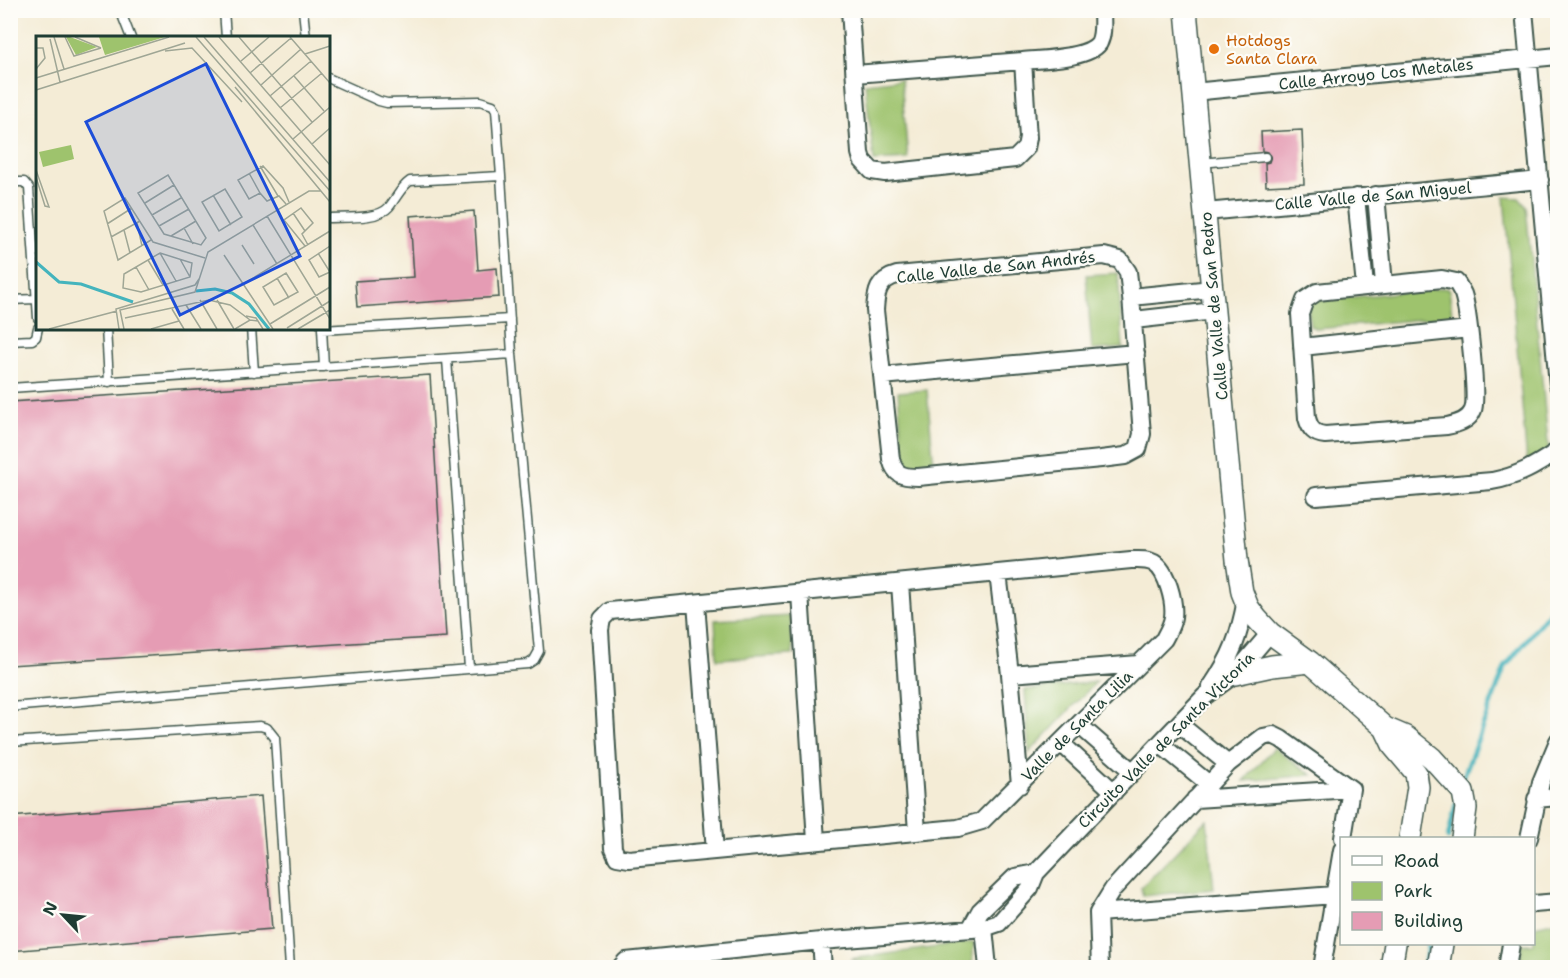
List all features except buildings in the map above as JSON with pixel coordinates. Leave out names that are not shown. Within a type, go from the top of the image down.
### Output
[{"type":"street","points":[[850,10],[860,153],[867,167],[872,171],[885,173],[1015,159],[1022,154],[1028,138],[1023,61]]},
{"type":"street","points":[[855,74],[1023,61],[1081,54],[1095,48],[1102,33],[1102,10]]},
{"type":"street","name":"Calle Valle de San Pedro","points":[[1186,10],[1242,592],[1257,619],[1270,633],[1310,662],[1385,728]]},
{"type":"street","points":[[1524,10],[1540,180],[1552,263],[1557,385]]},
{"type":"street","name":"Calle Arroyo Los Metales","points":[[1194,92],[1557,56]]},
{"type":"street","name":"Calle Valle de San Miguel","points":[[1206,212],[1540,180]]},
{"type":"street","points":[[1376,195],[1384,284]]},
{"type":"street","points":[[1356,197],[1365,286]]},
{"type":"street","name":"Calle Valle de San Andrés","points":[[1104,256],[1120,260],[1128,272],[1134,320],[1142,434],[1138,449],[1134,453],[1101,459],[918,477],[902,476],[893,467],[875,310],[876,298],[882,282],[889,277],[1104,256]]},
{"type":"street","points":[[1442,279],[1456,282],[1464,296],[1475,402],[1468,417],[1447,426],[1325,435],[1316,433],[1309,425],[1307,418],[1300,314],[1305,300],[1317,292],[1384,284],[1442,279]]},
{"type":"street","points":[[1131,297],[1212,289]]},
{"type":"street","points":[[1134,320],[1214,311]]},
{"type":"street","points":[[1302,347],[1469,329]]},
{"type":"street","points":[[882,376],[1136,353]]},
{"type":"street","points":[[1316,496],[1492,481],[1514,477],[1557,451]]},
{"type":"street","name":"Valle de Santa Lilia","points":[[1145,560],[1161,568],[1173,605],[1173,616],[1171,627],[1164,639],[982,821],[970,826],[816,842],[629,860],[618,857],[613,848],[600,630],[602,619],[610,611],[998,573],[1145,560]]},
{"type":"street","points":[[998,573],[1020,785]]},
{"type":"street","points":[[900,583],[917,832]]},
{"type":"street","points":[[800,593],[816,842]]},
{"type":"street","name":"Calle Valle de San Pedro","points":[[1205,696],[1233,652],[1246,600]]},
{"type":"street","points":[[696,603],[715,851]]},
{"type":"street","name":"Circuito Valle de Santa Victoria","points":[[620,968],[626,961],[714,960],[821,941],[977,928],[999,924],[1030,888],[1036,873],[1205,696],[1235,674],[1270,633]]},
{"type":"street","points":[[1235,674],[1272,666],[1310,662]]},
{"type":"street","points":[[1010,674],[1139,664]]},
{"type":"street","points":[[1179,724],[1228,764]]},
{"type":"street","points":[[1079,725],[1133,772]]},
{"type":"street","points":[[1385,728],[1406,737],[1443,769],[1463,792],[1466,808],[1462,837]]},
{"type":"street","points":[[1385,728],[1394,747],[1416,773],[1418,787],[1410,837]]},
{"type":"street","points":[[1100,968],[1098,913],[1113,889],[1228,764],[1263,737],[1273,735],[1351,789]]},
{"type":"street","points":[[1529,837],[1536,799],[1557,741]]},
{"type":"street","points":[[1061,743],[1113,792]]},
{"type":"street","points":[[1160,744],[1209,784]]},
{"type":"street","points":[[1195,800],[1351,789]]},
{"type":"street","points":[[1343,837],[1351,789]]},
{"type":"street","points":[[1536,799],[1557,797]]},
{"type":"street","points":[[1322,968],[1340,856]]},
{"type":"street","points":[[1098,913],[1334,895]]},
{"type":"street","points":[[1535,904],[1557,902]]},
{"type":"street","points":[[977,928],[988,968]]},
{"type":"street","points":[[821,941],[824,968]]},
{"type":"street","points":[[1391,968],[1395,945]]},
{"type":"street","points":[[1438,968],[1442,945]]},
{"type":"street","points":[[1507,968],[1510,945]]},
{"type":"lane","points":[[120,10],[130,36]]},
{"type":"lane","points":[[224,10],[226,36]]},
{"type":"lane","points":[[303,10],[306,36]]},
{"type":"lane","points":[[10,706],[528,663],[534,660],[539,651],[512,354],[496,110],[493,105],[480,101],[387,103],[330,79]]},
{"type":"lane","points":[[1201,163],[1265,157]]},
{"type":"lane","points":[[330,218],[377,215],[390,207],[404,185],[410,181],[501,176]]},
{"type":"lane","points":[[10,182],[24,182],[29,188],[36,299],[10,300]]},
{"type":"lane","points":[[330,329],[510,319]]},
{"type":"lane","points":[[10,341],[32,340],[36,337],[38,330]]},
{"type":"lane","points":[[106,330],[109,382]]},
{"type":"lane","points":[[251,330],[254,372]]},
{"type":"lane","points":[[322,330],[324,367]]},
{"type":"lane","points":[[10,388],[512,354]]},
{"type":"lane","points":[[447,359],[469,668]]},
{"type":"lane","points":[[10,742],[260,726],[271,731],[275,738],[290,968]]},
{"type":"green space","points":[[901,79],[908,159],[874,161],[865,83]]},
{"type":"green space","points":[[1504,197],[1519,198],[1526,206],[1550,465],[1527,463]]},
{"type":"green space","points":[[1118,273],[1123,348],[1092,350],[1086,275]]},
{"type":"green space","points":[[1449,289],[1452,314],[1445,317],[1317,329],[1310,326],[1308,307],[1314,301]]},
{"type":"green space","points":[[927,390],[934,467],[904,469],[898,392]]},
{"type":"green space","points":[[791,616],[793,655],[717,659],[715,620]]},
{"type":"green space","points":[[1096,682],[1029,753],[1025,690]]},
{"type":"green space","points":[[1274,748],[1312,775],[1244,781]]},
{"type":"green space","points":[[1207,820],[1214,889],[1143,896],[1141,888]]},
{"type":"green space","points":[[1557,921],[1557,967],[1519,967],[1522,945],[1535,945],[1535,926]]},
{"type":"green space","points":[[974,942],[972,967],[882,967],[850,959]]},
{"type":"waterway","points":[[1462,781],[1505,667],[1558,601]]},
{"type":"waterway","points":[[1448,837],[1456,803]]},
{"type":"waterway","points":[[1424,968],[1428,945]]},
{"type":"place","name":"Hotdogs Santa Clara","points":[[1214,49]]}]
